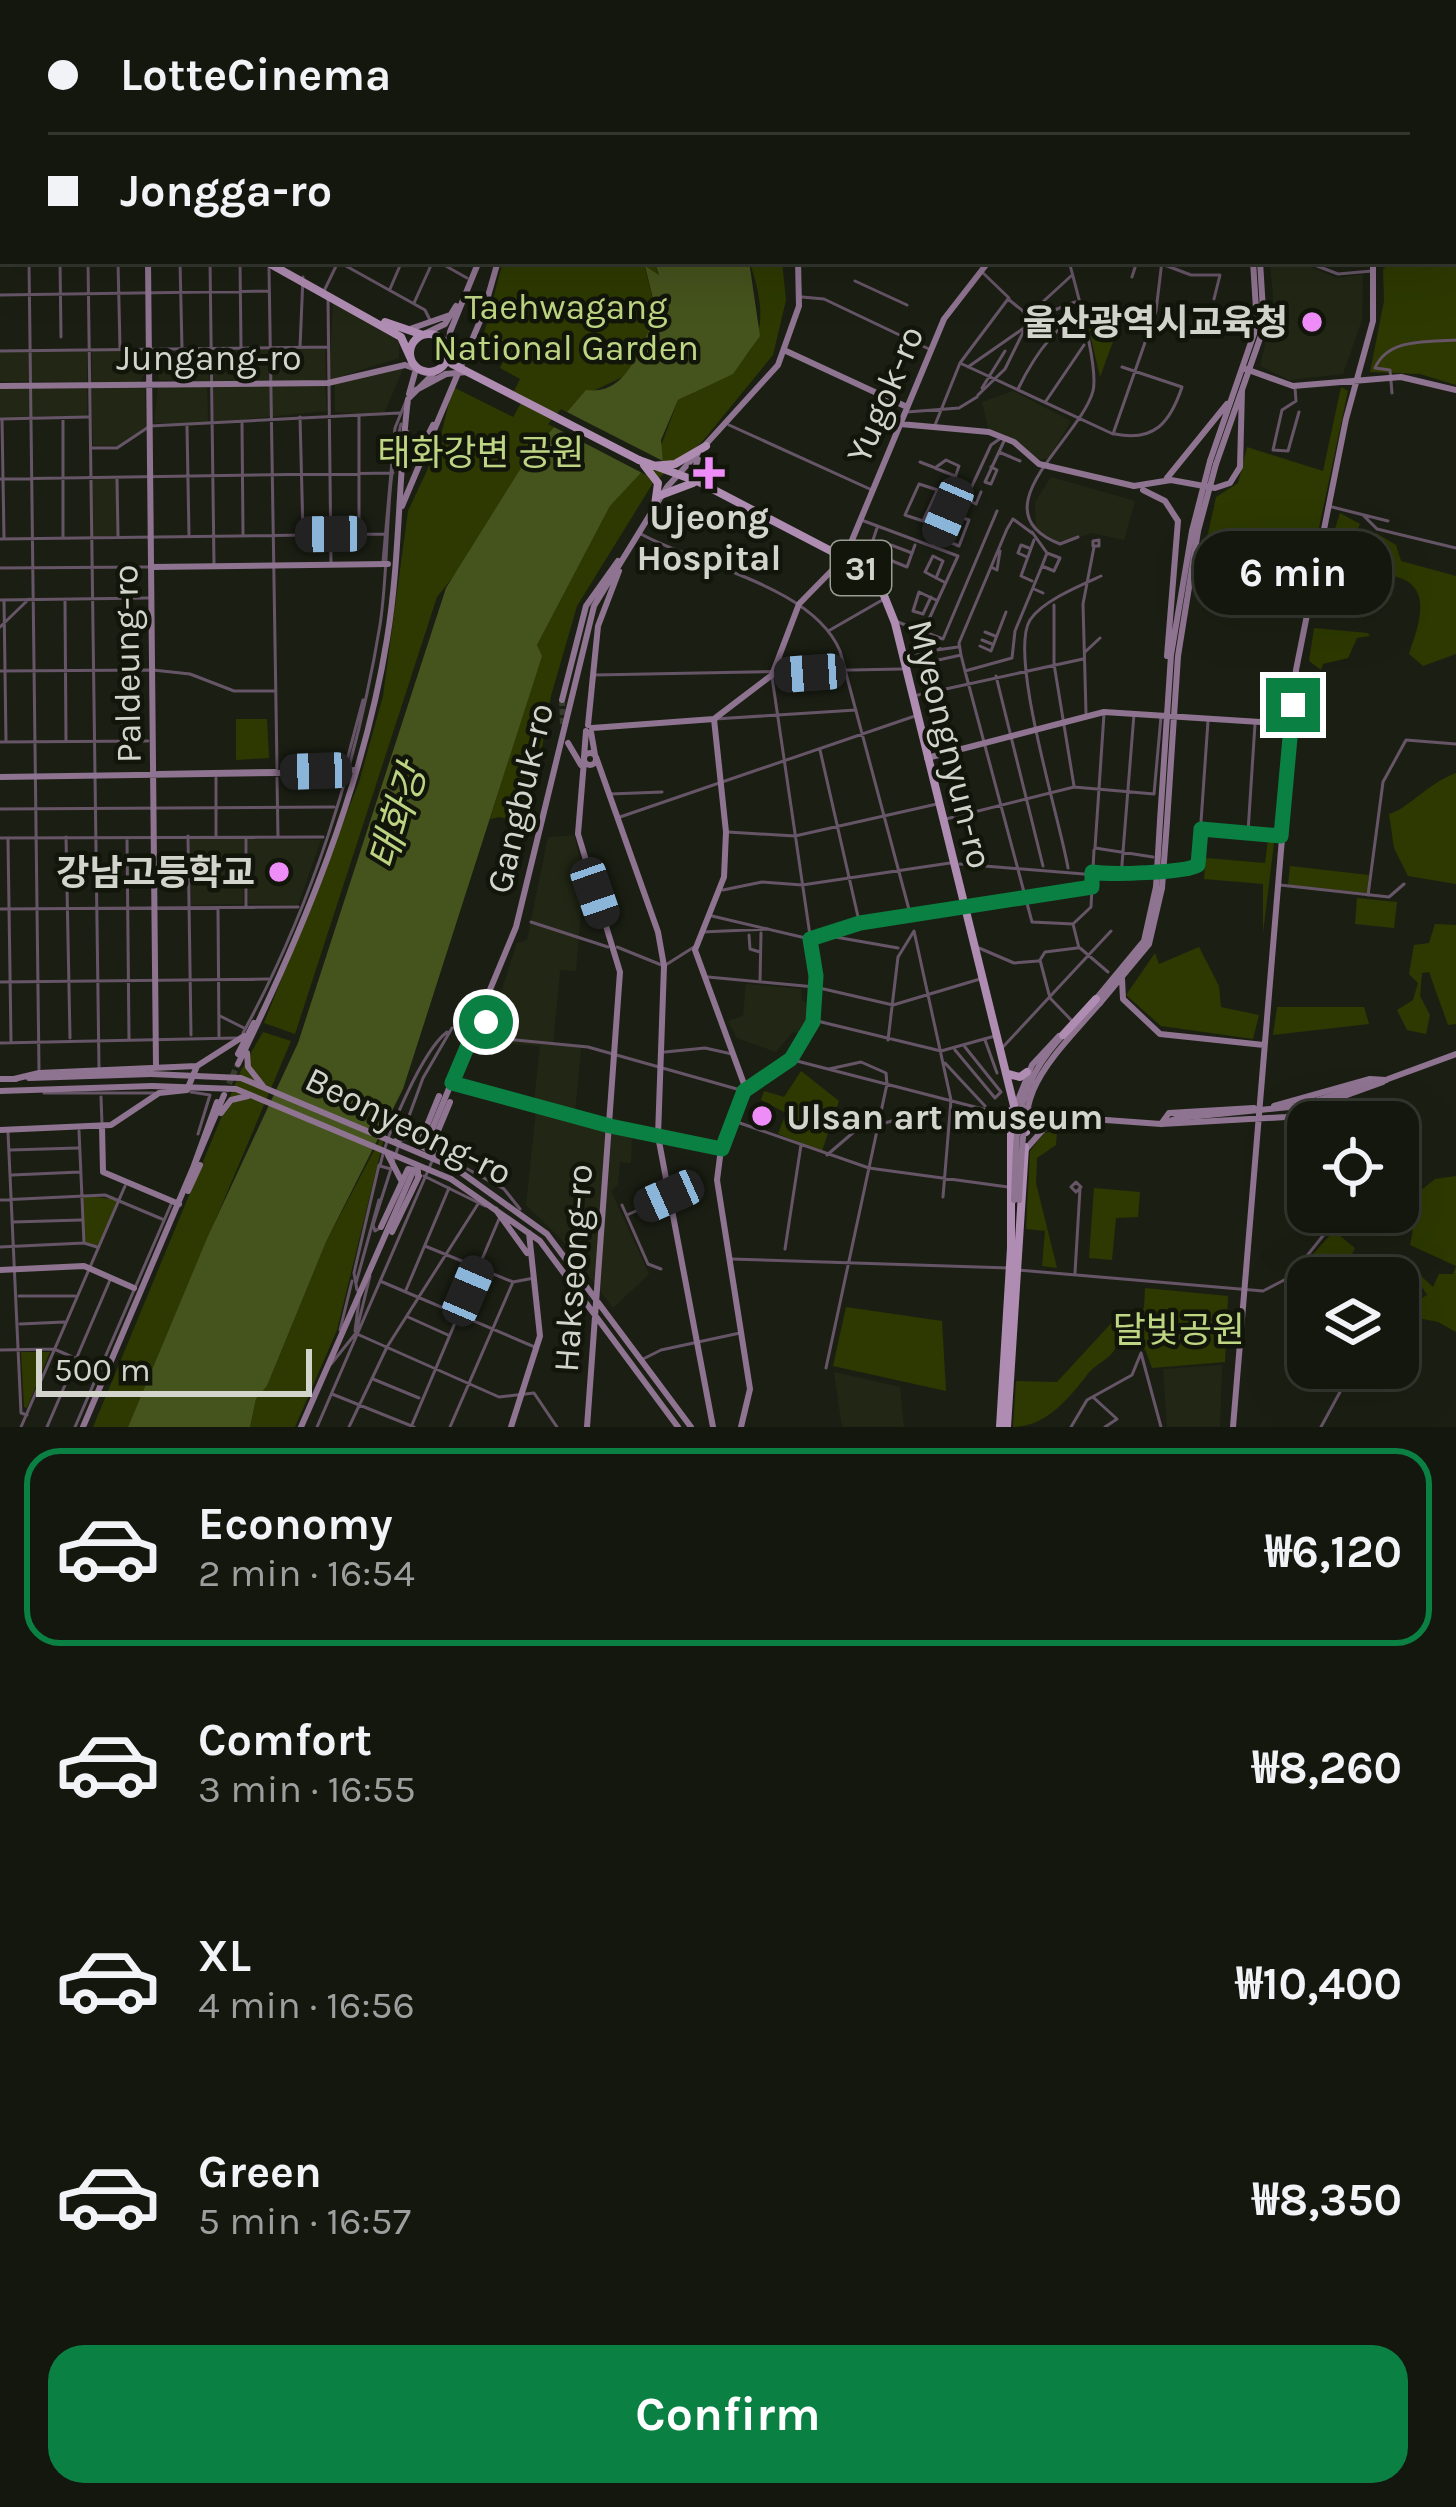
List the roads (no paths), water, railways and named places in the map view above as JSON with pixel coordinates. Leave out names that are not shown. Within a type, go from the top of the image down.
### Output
[{"type":"main road","name":"Paldeung-ro","points":[[148,264],[157,979],[154,1071]]},
{"type":"main road","points":[[273,264],[401,337],[411,355],[441,372],[467,372]]},
{"type":"main road","points":[[387,367],[411,355],[455,309],[476,264]]},
{"type":"main road","points":[[409,398],[449,360],[450,332],[476,264]]},
{"type":"main road","points":[[475,271],[481,264]]},
{"type":"main road","points":[[403,425],[410,444],[421,449],[490,296],[495,264]]},
{"type":"main road","points":[[798,264],[800,297],[786,351],[906,409]]},
{"type":"main road","name":"Yugok-ro","points":[[845,557],[947,314],[986,264]]},
{"type":"main road","points":[[1169,680],[1195,531],[1213,462],[1266,313],[1258,264]]},
{"type":"main road","points":[[1233,1427],[1300,631],[1373,321],[1374,266]]},
{"type":"main road","points":[[325,292],[406,332],[428,333],[445,342],[449,360],[467,372],[660,472]]},
{"type":"main road","points":[[406,332],[455,309]]},
{"type":"main road","name":"Gangbuk-ro","points":[[429,1143],[483,1020],[516,927],[591,614],[661,495],[786,351]]},
{"type":"main road","points":[[239,1060],[326,862],[356,770],[388,637],[411,355]]},
{"type":"main road","name":"Jungang-ro","points":[[0,386],[328,383],[387,367],[411,355]]},
{"type":"main road","points":[[1246,369],[1295,386],[1389,377],[1424,380],[1456,390]]},
{"type":"main road","points":[[1213,462],[1238,392]]},
{"type":"main road","points":[[1134,486],[1171,480],[1223,487],[1237,475],[1243,442],[1238,392]]},
{"type":"main road","points":[[1160,484],[1238,392]]},
{"type":"main road","points":[[400,509],[427,457],[438,417]]},
{"type":"main road","points":[[900,424],[935,423],[1004,437],[1046,466],[1134,486],[1166,501],[1178,521],[1169,593],[1159,888],[1149,944],[1095,1004]]},
{"type":"main road","points":[[1224,440],[1235,431],[1243,442]]},
{"type":"main road","points":[[660,472],[704,448]]},
{"type":"main road","points":[[704,448],[694,468],[712,489]]},
{"type":"main road","points":[[638,460],[660,472]]},
{"type":"main road","points":[[655,506],[660,472]]},
{"type":"main road","name":"Myeongnyun-ro","points":[[660,472],[699,482],[845,557],[876,582],[886,598],[1000,1050],[1001,1072],[1017,1112]]},
{"type":"main road","points":[[661,495],[699,482]]},
{"type":"main road","points":[[1167,716],[1195,531]]},
{"type":"main road","points":[[629,550],[601,614],[589,729],[658,932],[664,966],[658,1136],[713,1427]]},
{"type":"main road","points":[[562,700],[590,597],[629,550]]},
{"type":"main road","points":[[589,729],[714,719],[772,675],[799,604],[845,557]]},
{"type":"main road","points":[[152,567],[386,564]]},
{"type":"main road","points":[[926,758],[1104,712],[1291,724]]},
{"type":"main road","points":[[714,719],[726,832],[721,890],[695,946],[744,1091],[722,1149],[718,1198],[751,1398],[741,1427]]},
{"type":"main road","name":"Hakseong-ro","points":[[587,1427],[620,972],[579,843],[589,729]]},
{"type":"main road","points":[[568,743],[584,763],[595,756]]},
{"type":"main road","points":[[0,777],[356,770]]},
{"type":"main road","points":[[181,773],[253,772]]},
{"type":"main road","points":[[1004,1427],[1023,1090],[1035,1066],[1095,1004],[1144,941],[1159,888]]},
{"type":"main road","points":[[1122,979],[1119,991],[1126,1003],[1160,1034],[1264,1045]]},
{"type":"main road","points":[[1095,1004],[1113,997],[1126,1003]]},
{"type":"main road","points":[[14,1079],[39,1072],[197,1066],[249,1032]]},
{"type":"main road","points":[[1001,1072],[1020,1077],[1065,1037]]},
{"type":"main road","points":[[1028,1110],[1035,1084],[1065,1037]]},
{"type":"main road","points":[[221,1050],[239,1060],[263,1086]]},
{"type":"main road","points":[[1017,1112],[1066,1122],[1256,1121],[1327,1106],[1456,1054]]},
{"type":"main road","points":[[4,1129],[102,1126],[159,1093],[190,1088],[197,1066]]},
{"type":"main road","name":"Beonyeong-ro","points":[[0,1079],[154,1071],[219,1073],[263,1086],[455,1168],[531,1219],[586,1282],[691,1427]]},
{"type":"main road","points":[[1014,1248],[1012,1131],[1028,1072]]},
{"type":"main road","points":[[1161,1124],[1169,1113],[1257,1108],[1370,1079],[1386,1080]]},
{"type":"main road","points":[[1161,1124],[1178,1118],[1280,1109],[1386,1080]]},
{"type":"main road","points":[[452,1083],[450,1102],[428,1150],[420,1147],[439,1096],[452,1083]]},
{"type":"main road","points":[[452,1083],[610,1126],[722,1149]]},
{"type":"main road","points":[[1035,1084],[1034,1103],[1051,1121]]},
{"type":"main road","name":"Beonyeong-ro","points":[[0,1091],[223,1085],[436,1172],[529,1231],[677,1427]]},
{"type":"main road","points":[[176,1202],[222,1094]]},
{"type":"main road","points":[[79,1427],[176,1202],[223,1108],[237,1098],[258,1097]]},
{"type":"main road","points":[[1017,1112],[1028,1110],[1051,1121]]},
{"type":"main road","points":[[1017,1112],[1028,1110]]},
{"type":"main road","points":[[1014,1248],[1025,1152],[1017,1112]]},
{"type":"main road","points":[[1025,1152],[1051,1121]]},
{"type":"main road","points":[[102,1126],[103,1172],[176,1202]]},
{"type":"main road","points":[[385,1138],[411,1139],[425,1129]]},
{"type":"main road","points":[[429,1143],[440,1162]]},
{"type":"main road","points":[[381,1149],[398,1166],[400,1185]]},
{"type":"main road","points":[[409,1168],[418,1171],[392,1232],[371,1262],[400,1185],[409,1168]]},
{"type":"main road","points":[[301,1427],[356,1290],[418,1176],[436,1172]]},
{"type":"main road","points":[[483,1202],[500,1216],[532,1262]]},
{"type":"main road","points":[[511,1427],[538,1349],[531,1219]]},
{"type":"main road","points":[[532,1262],[540,1252],[553,1257]]},
{"type":"main road","points":[[0,1270],[88,1268],[134,1288]]},
{"type":"main road","points":[[586,1282],[598,1275]]},
{"type":"street","points":[[29,264],[39,1072]]},
{"type":"street","points":[[60,264],[61,337]]},
{"type":"street","points":[[88,264],[99,1069]]},
{"type":"street","points":[[118,264],[121,350]]},
{"type":"street","points":[[181,264],[182,349]]},
{"type":"street","points":[[210,264],[214,566]]},
{"type":"street","points":[[240,264],[241,348]]},
{"type":"street","points":[[269,264],[278,836]]},
{"type":"street","points":[[332,565],[325,292],[337,264]]},
{"type":"street","points":[[343,264],[414,304],[430,320],[428,333]]},
{"type":"street","points":[[390,291],[400,264]]},
{"type":"street","points":[[414,304],[434,264]]},
{"type":"street","points":[[441,264],[469,279]]},
{"type":"street","points":[[1043,592],[1021,576],[1034,536],[1027,490],[1078,419],[1094,385],[1071,264]]},
{"type":"street","points":[[1132,277],[1137,264]]},
{"type":"street","points":[[1113,434],[1154,319],[1159,264]]},
{"type":"street","points":[[1164,264],[1191,275],[1220,275],[1214,299]]},
{"type":"street","points":[[1311,264],[1330,272],[1374,266]]},
{"type":"street","points":[[1329,264],[1330,272]]},
{"type":"street","points":[[982,272],[1054,336]]},
{"type":"street","points":[[906,409],[926,412],[968,405],[996,381],[1041,303],[1073,274]]},
{"type":"street","points":[[300,348],[302,279]]},
{"type":"street","points":[[854,281],[907,305]]},
{"type":"street","points":[[0,295],[270,291]]},
{"type":"street","points":[[800,297],[820,298],[931,350]]},
{"type":"street","points":[[926,412],[935,423],[960,363],[1010,299]]},
{"type":"street","points":[[1033,318],[1077,301]]},
{"type":"street","points":[[1017,391],[1054,336],[1079,316],[1100,309],[1154,319]]},
{"type":"street","points":[[967,368],[1027,327]]},
{"type":"street","points":[[1392,392],[1390,370],[1375,368],[1382,354],[1402,344],[1456,340]]},
{"type":"street","points":[[1045,403],[1086,341]]},
{"type":"street","points":[[0,351],[328,347]]},
{"type":"street","points":[[978,395],[1005,351]]},
{"type":"street","points":[[960,363],[1113,434],[1149,436],[1169,417],[1183,387]]},
{"type":"street","points":[[1122,367],[1191,390]]},
{"type":"street","points":[[1424,380],[1431,396]]},
{"type":"street","points":[[1295,386],[1292,405],[1282,410],[1273,451],[1288,451],[1299,412]]},
{"type":"street","points":[[386,564],[392,473],[401,411],[409,398]]},
{"type":"street","points":[[90,448],[117,448],[151,426],[212,426],[271,416],[401,411]]},
{"type":"street","points":[[399,521],[401,411]]},
{"type":"street","points":[[359,413],[359,534]]},
{"type":"street","points":[[300,416],[303,535]]},
{"type":"street","points":[[89,417],[1,419],[2,539],[385,534]]},
{"type":"street","points":[[63,418],[63,538]]},
{"type":"street","points":[[242,423],[244,536]]},
{"type":"street","points":[[727,424],[872,490]]},
{"type":"street","points":[[249,1032],[345,781],[366,694],[386,564],[392,473],[403,425]]},
{"type":"street","points":[[187,426],[190,537]]},
{"type":"street","points":[[991,467],[1004,437]]},
{"type":"street","points":[[966,499],[991,445],[1004,437]]},
{"type":"street","points":[[997,452],[1020,461]]},
{"type":"street","points":[[934,546],[954,498],[959,466],[946,460],[935,468]]},
{"type":"street","points":[[920,462],[956,476]]},
{"type":"street","points":[[2,479],[392,473]]},
{"type":"street","points":[[117,477],[118,537]]},
{"type":"street","points":[[937,491],[923,521],[905,515],[919,484],[976,503],[981,492]]},
{"type":"street","points":[[1330,506],[1388,521]]},
{"type":"street","points":[[948,512],[969,520],[958,546],[947,541],[958,516]]},
{"type":"street","points":[[894,620],[943,639],[998,512]]},
{"type":"street","points":[[1363,515],[1382,530],[1456,548]]},
{"type":"street","points":[[860,519],[958,556],[924,632]]},
{"type":"street","points":[[1042,566],[1054,572],[1060,558],[1047,553],[1013,519],[959,646],[1032,922],[1073,924],[1090,907],[1104,712]]},
{"type":"street","points":[[1032,523],[1058,544],[1078,537]]},
{"type":"street","points":[[876,582],[867,558],[878,526]]},
{"type":"street","points":[[639,533],[799,604],[830,630],[911,917]]},
{"type":"street","points":[[912,553],[916,543]]},
{"type":"street","points":[[1028,557],[1018,553],[1021,545],[1032,549]]},
{"type":"street","points":[[1087,715],[1085,586],[1094,547]]},
{"type":"street","points":[[965,671],[1012,658],[1016,631],[1047,553]]},
{"type":"street","points":[[0,568],[152,567]]},
{"type":"street","points":[[1068,869],[1023,669],[1030,619],[1101,577]]},
{"type":"street","points":[[936,578],[945,583]]},
{"type":"street","points":[[931,597],[938,600]]},
{"type":"street","points":[[152,598],[2,600],[3,742],[154,741]]},
{"type":"street","points":[[830,630],[886,598]]},
{"type":"street","points":[[2,625],[31,599]]},
{"type":"street","points":[[65,599],[66,742]]},
{"type":"street","points":[[1054,602],[1054,662],[1074,788]]},
{"type":"street","points":[[974,609],[984,613]]},
{"type":"street","points":[[981,643],[991,651],[1006,612]]},
{"type":"street","points":[[971,616],[981,620]]},
{"type":"street","points":[[1001,626],[1016,631]]},
{"type":"street","points":[[898,643],[913,628]]},
{"type":"street","points":[[985,632],[996,637]]},
{"type":"street","points":[[910,698],[1083,656],[1100,638]]},
{"type":"street","points":[[928,643],[941,650]]},
{"type":"street","points":[[900,654],[959,646]]},
{"type":"street","points":[[934,661],[961,655]]},
{"type":"street","points":[[592,675],[904,669]]},
{"type":"street","points":[[122,670],[123,741]]},
{"type":"street","points":[[3,671],[154,670],[190,674],[234,691],[276,692]]},
{"type":"street","points":[[483,1020],[483,1036],[616,1054],[744,1091],[791,1059],[813,1020],[815,987],[772,675]]},
{"type":"street","points":[[996,676],[1043,867]]},
{"type":"street","points":[[277,772],[346,764],[366,694]]},
{"type":"street","points":[[714,719],[856,710]]},
{"type":"street","points":[[1120,877],[1134,713]]},
{"type":"street","points":[[618,818],[915,716]]},
{"type":"street","points":[[942,819],[1074,788],[1154,794],[1167,716]]},
{"type":"street","points":[[721,890],[762,882],[802,885],[953,863],[1016,864],[1120,877],[1160,868],[1195,868],[1208,720]]},
{"type":"street","points":[[1248,832],[1256,722]]},
{"type":"street","points":[[1368,895],[1384,782],[1406,740],[1456,744]]},
{"type":"street","points":[[820,750],[860,923]]},
{"type":"street","points":[[277,772],[342,776],[345,781]]},
{"type":"street","points":[[216,776],[216,836]]},
{"type":"street","points":[[609,794],[662,792]]},
{"type":"street","points":[[726,832],[795,836],[938,804]]},
{"type":"street","points":[[0,809],[336,807]]},
{"type":"street","points":[[1201,829],[1281,836]]},
{"type":"street","points":[[127,836],[129,1039]]},
{"type":"street","points":[[188,836],[191,1037]]},
{"type":"street","points":[[246,836],[246,907]]},
{"type":"street","points":[[66,837],[70,1040]]},
{"type":"street","points":[[0,838],[325,837]]},
{"type":"street","points":[[8,838],[11,1042]]},
{"type":"street","points":[[1095,848],[1152,856],[1160,868]]},
{"type":"street","points":[[1279,885],[1388,897],[1405,884]]},
{"type":"street","points":[[710,916],[810,939],[860,923],[1092,887]]},
{"type":"street","points":[[218,907],[218,1038]]},
{"type":"street","points":[[0,909],[298,907]]},
{"type":"street","points":[[531,922],[664,966],[695,946]]},
{"type":"street","points":[[1073,924],[1079,947]]},
{"type":"street","points":[[702,932],[749,933],[770,928]]},
{"type":"street","points":[[888,1040],[900,949],[910,931],[915,933],[931,994],[951,1100],[943,1198]]},
{"type":"street","points":[[760,932],[760,982]]},
{"type":"street","points":[[1000,1050],[1111,932]]},
{"type":"street","points":[[749,933],[751,949],[760,952]]},
{"type":"street","points":[[823,935],[900,949]]},
{"type":"street","points":[[974,947],[1014,963],[1079,947],[1108,972]]},
{"type":"street","points":[[1040,960],[1050,998],[1083,1033]]},
{"type":"street","points":[[704,977],[815,987],[893,1005],[982,979]]},
{"type":"street","points":[[0,982],[269,980]]},
{"type":"street","points":[[336,1344],[381,1159],[422,1066],[474,1005],[485,1004]]},
{"type":"street","points":[[219,1016],[249,1032]]},
{"type":"street","points":[[813,1020],[941,1051],[996,1036]]},
{"type":"street","points":[[381,1227],[375,1231],[373,1225],[423,1078],[452,1028]]},
{"type":"street","points":[[0,1042],[218,1038],[249,1032]]},
{"type":"street","points":[[984,1039],[1001,1072]]},
{"type":"street","points":[[955,1048],[995,1098],[1001,1091],[963,1045]]},
{"type":"street","points":[[661,1053],[705,1048],[733,1054]]},
{"type":"street","points":[[791,1059],[990,1110],[1017,1112]]},
{"type":"street","points":[[826,1368],[887,1084],[886,1073],[861,1062],[829,1070]]},
{"type":"street","points":[[944,1062],[987,1102],[983,1108]]},
{"type":"street","points":[[30,1091],[159,1093]]},
{"type":"street","points":[[183,1092],[210,1095],[198,1134]]},
{"type":"street","points":[[101,1094],[102,1126]]},
{"type":"street","points":[[732,1120],[869,1168],[1011,1187]]},
{"type":"street","points":[[826,1155],[851,1133],[880,1120],[892,1121]]},
{"type":"street","points":[[79,1126],[84,1243]]},
{"type":"street","points":[[4,1129],[9,1150],[21,1413],[27,1414]]},
{"type":"street","points":[[785,1249],[801,1145]]},
{"type":"street","points":[[9,1150],[80,1148]]},
{"type":"street","points":[[317,1427],[418,1176],[440,1154],[504,1189],[520,1209]]},
{"type":"street","points":[[381,1159],[385,1170],[393,1165]]},
{"type":"street","points":[[356,1290],[366,1237],[393,1165]]},
{"type":"street","points":[[10,1175],[81,1172]]},
{"type":"street","points":[[405,1292],[450,1182],[418,1176]]},
{"type":"street","points":[[21,1427],[127,1182]]},
{"type":"street","points":[[1075,1275],[1077,1190]]},
{"type":"street","points":[[0,1200],[82,1195],[118,1200],[164,1220]]},
{"type":"street","points":[[627,1215],[669,1196]]},
{"type":"street","points":[[79,1427],[134,1288],[176,1202]]},
{"type":"street","points":[[349,1427],[417,1296],[483,1202]]},
{"type":"street","points":[[622,1205],[647,1264],[662,1269]]},
{"type":"street","points":[[331,1394],[412,1427],[500,1216]]},
{"type":"street","points":[[12,1222],[83,1220]]},
{"type":"street","points":[[1307,1257],[1326,1233]]},
{"type":"street","points":[[0,1247],[84,1243],[98,1247]]},
{"type":"street","points":[[425,1246],[513,1282],[536,1278]]},
{"type":"street","points":[[729,1259],[1013,1268],[1244,1290],[1275,1287],[1287,1277]]},
{"type":"street","points":[[326,1369],[356,1333],[371,1262]]},
{"type":"street","points":[[354,1274],[356,1333]]},
{"type":"street","points":[[47,1427],[110,1278]]},
{"type":"street","points":[[379,1280],[538,1349]]},
{"type":"street","points":[[450,1427],[513,1282]]},
{"type":"street","points":[[16,1296],[77,1296]]},
{"type":"street","points":[[406,1316],[449,1336]]},
{"type":"street","points":[[16,1324],[66,1322]]},
{"type":"street","points":[[356,1333],[499,1397],[525,1391],[539,1399],[557,1427]]},
{"type":"street","points":[[643,1359],[697,1340],[742,1333]]},
{"type":"street","points":[[0,1350],[54,1349],[100,1368]]},
{"type":"street","points":[[1071,1427],[1092,1396],[1132,1375],[1143,1353],[1161,1427]]},
{"type":"street","points":[[371,1378],[422,1400]]},
{"type":"street","points":[[1321,1427],[1342,1389]]},
{"type":"street","points":[[1092,1396],[1117,1419],[1105,1427]]},
{"type":"water","name":"태화강","points":[[655,264],[749,264],[760,336],[733,374],[678,400],[661,440],[663,462],[651,462],[610,506],[537,645],[542,656],[403,1089],[326,1242],[267,1386],[256,1399],[250,1427],[128,1427],[208,1236],[298,1043],[446,588],[526,460],[586,390],[613,385],[631,366],[657,315],[645,266],[659,275]]},
{"type":"tunnel","points":[[562,700],[563,726]]},
{"type":"tunnel","points":[[225,1092],[238,1064]]},
{"type":"place","name":"울산광역시교육청","points":[[1312,322]]},
{"type":"place","name":"Ujeong Hospital","points":[[709,473]]},
{"type":"place","name":"강남고등학교","points":[[279,872]]},
{"type":"place","name":"Ulsan art museum","points":[[762,1116]]},
{"type":"park label","name":"Taehwagang National Garden","points":[[566,326]]},
{"type":"park label","name":"태화강변 공원","points":[[481,452]]},
{"type":"park label","name":"달빛공원","points":[[1179,1329]]}]
